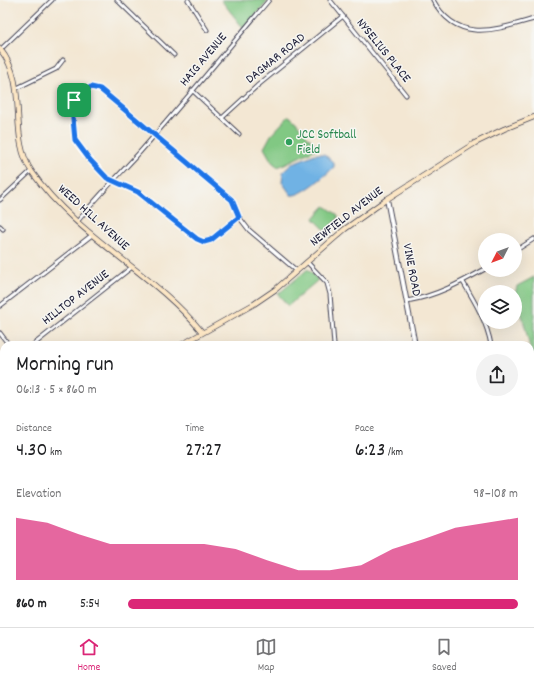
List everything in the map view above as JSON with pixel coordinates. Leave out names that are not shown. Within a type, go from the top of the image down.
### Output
[{"type":"main road","name":"WEED HILL AVENUE","points":[[0,49],[10,64],[17,88],[21,143],[24,157],[31,171],[57,204],[92,235],[132,267],[192,320],[202,332]]},
{"type":"main road","name":"NEWFIELD AVENUE","points":[[187,341],[254,304],[308,263],[345,229],[386,199],[474,144],[504,129],[534,117]]},
{"type":"street","points":[[0,49],[52,0]]},
{"type":"street","points":[[117,0],[174,55]]},
{"type":"street","points":[[188,0],[207,30]]},
{"type":"street","name":"HAIG AVENUE","points":[[77,222],[94,200],[115,181],[156,134],[269,0]]},
{"type":"street","name":"NYSELIUS PLACE","points":[[330,0],[406,95]]},
{"type":"street","points":[[433,0],[446,18],[458,26],[466,29],[489,31],[534,19]]},
{"type":"street","name":"DAGMAR ROAD","points":[[222,118],[257,86],[343,16]]},
{"type":"street","points":[[17,88],[56,69],[62,60]]},
{"type":"street","points":[[239,217],[211,240],[204,242],[197,239],[138,192],[107,178],[90,160],[75,140],[72,108],[74,100],[82,92],[91,87],[100,89],[156,134],[232,200],[239,217],[249,230],[297,271]]},
{"type":"street","points":[[192,90],[238,134]]},
{"type":"street","points":[[0,200],[31,171]]},
{"type":"street","name":"VINE ROAD","points":[[386,199],[414,341]]},
{"type":"street","points":[[0,226],[3,229]]},
{"type":"street","points":[[0,306],[92,235]]},
{"type":"street","points":[[522,246],[534,238]]},
{"type":"street","points":[[308,263],[327,283],[330,294],[334,341]]},
{"type":"street","name":"HILLTOP AVENUE","points":[[38,341],[132,267]]},
{"type":"street","points":[[407,301],[429,296],[463,282],[478,273]]},
{"type":"street","points":[[463,282],[478,309],[491,341]]},
{"type":"green space","points":[[221,0],[269,0],[244,29]]},
{"type":"green space","name":"JCC Softball Field","points":[[289,116],[317,145],[316,149],[278,167],[272,162],[264,148],[271,135]]},
{"type":"green space","points":[[325,206],[338,215],[338,218],[328,230],[325,230],[314,218]]},
{"type":"green space","points":[[308,269],[318,280],[288,306],[278,294]]},
{"type":"green space","points":[[534,277],[534,341],[528,341],[523,319],[522,285],[519,285]]},
{"type":"water","points":[[315,154],[324,154],[334,163],[334,167],[320,180],[301,193],[291,195],[282,182],[283,172],[293,163]]},
{"type":"place","name":"JCC Softball Field","points":[[289,142]]},
{"type":"route","points":[[91,87],[100,89],[156,134],[232,200],[239,217],[211,240],[204,242],[197,239],[138,192],[126,185],[107,178],[90,160],[75,140],[72,108],[74,100],[82,92],[91,87]]}]
